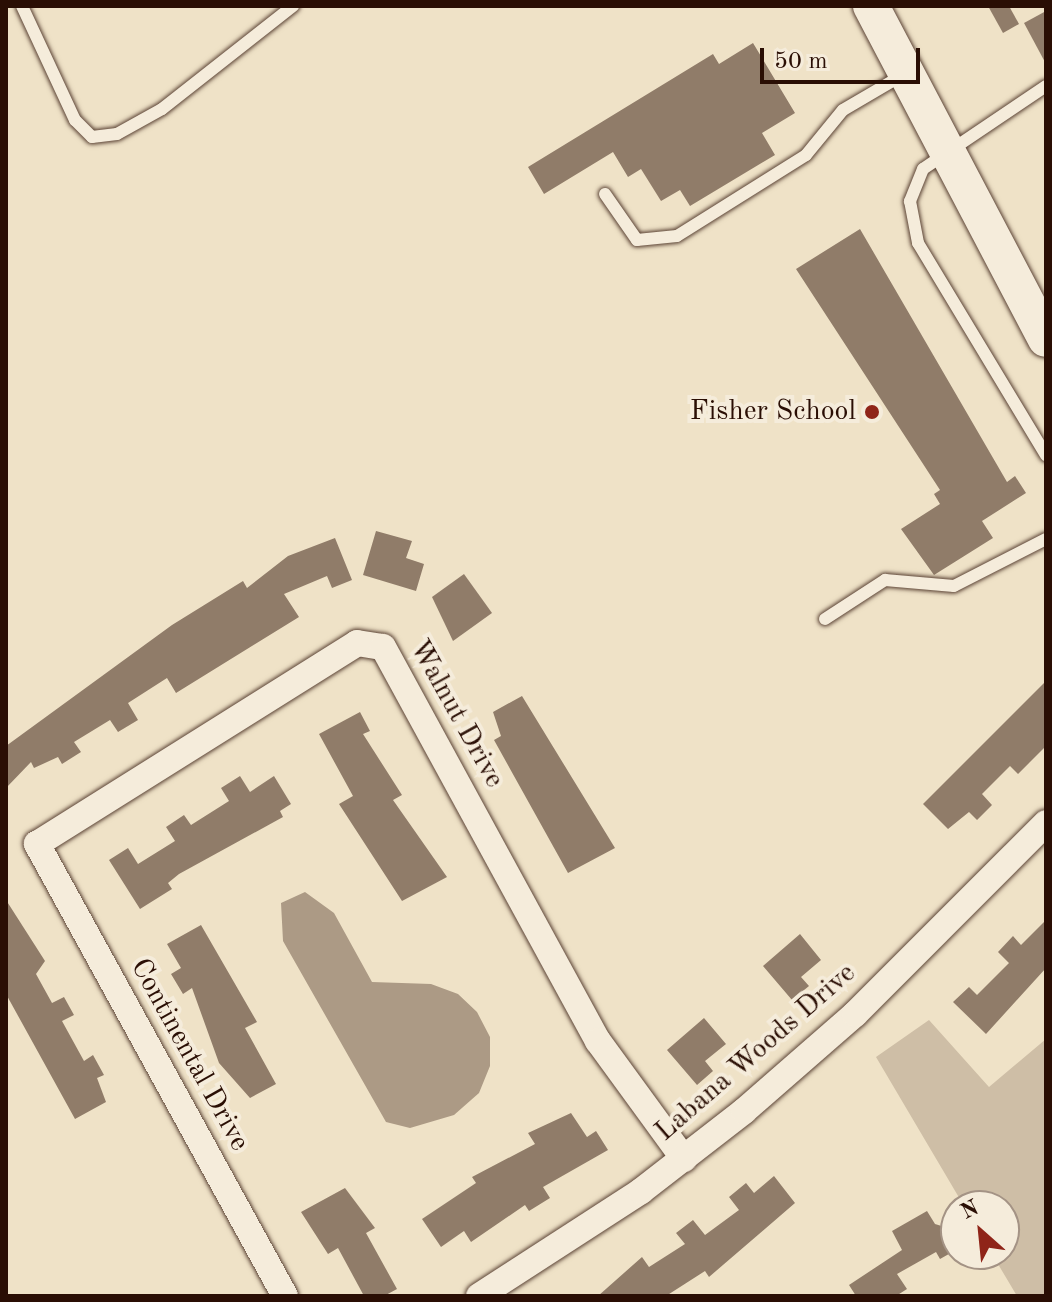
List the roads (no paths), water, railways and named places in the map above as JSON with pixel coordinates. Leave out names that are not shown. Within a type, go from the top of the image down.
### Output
[{"type":"street","points":[[871,6],[1046,339]]},
{"type":"street","name":"Walnut Drive","points":[[37,844],[372,640],[389,657],[598,1041],[684,1159]]},
{"type":"street","name":"Labana Woods Drive","points":[[479,1296],[684,1159],[855,1014],[1046,823]]},
{"type":"street","name":"Continental Drive","points":[[37,844],[285,1296]]},
{"type":"lane","points":[[22,6],[75,120],[92,137],[117,134],[162,109],[293,6]]},
{"type":"lane","points":[[605,194],[637,240],[677,236],[806,155],[843,110],[906,73]]},
{"type":"lane","points":[[1046,86],[923,169],[910,201],[918,243],[1046,455]]},
{"type":"lane","points":[[825,619],[885,580],[954,586],[1046,539]]},
{"type":"place","name":"Fisher School","points":[[872,412]]}]
